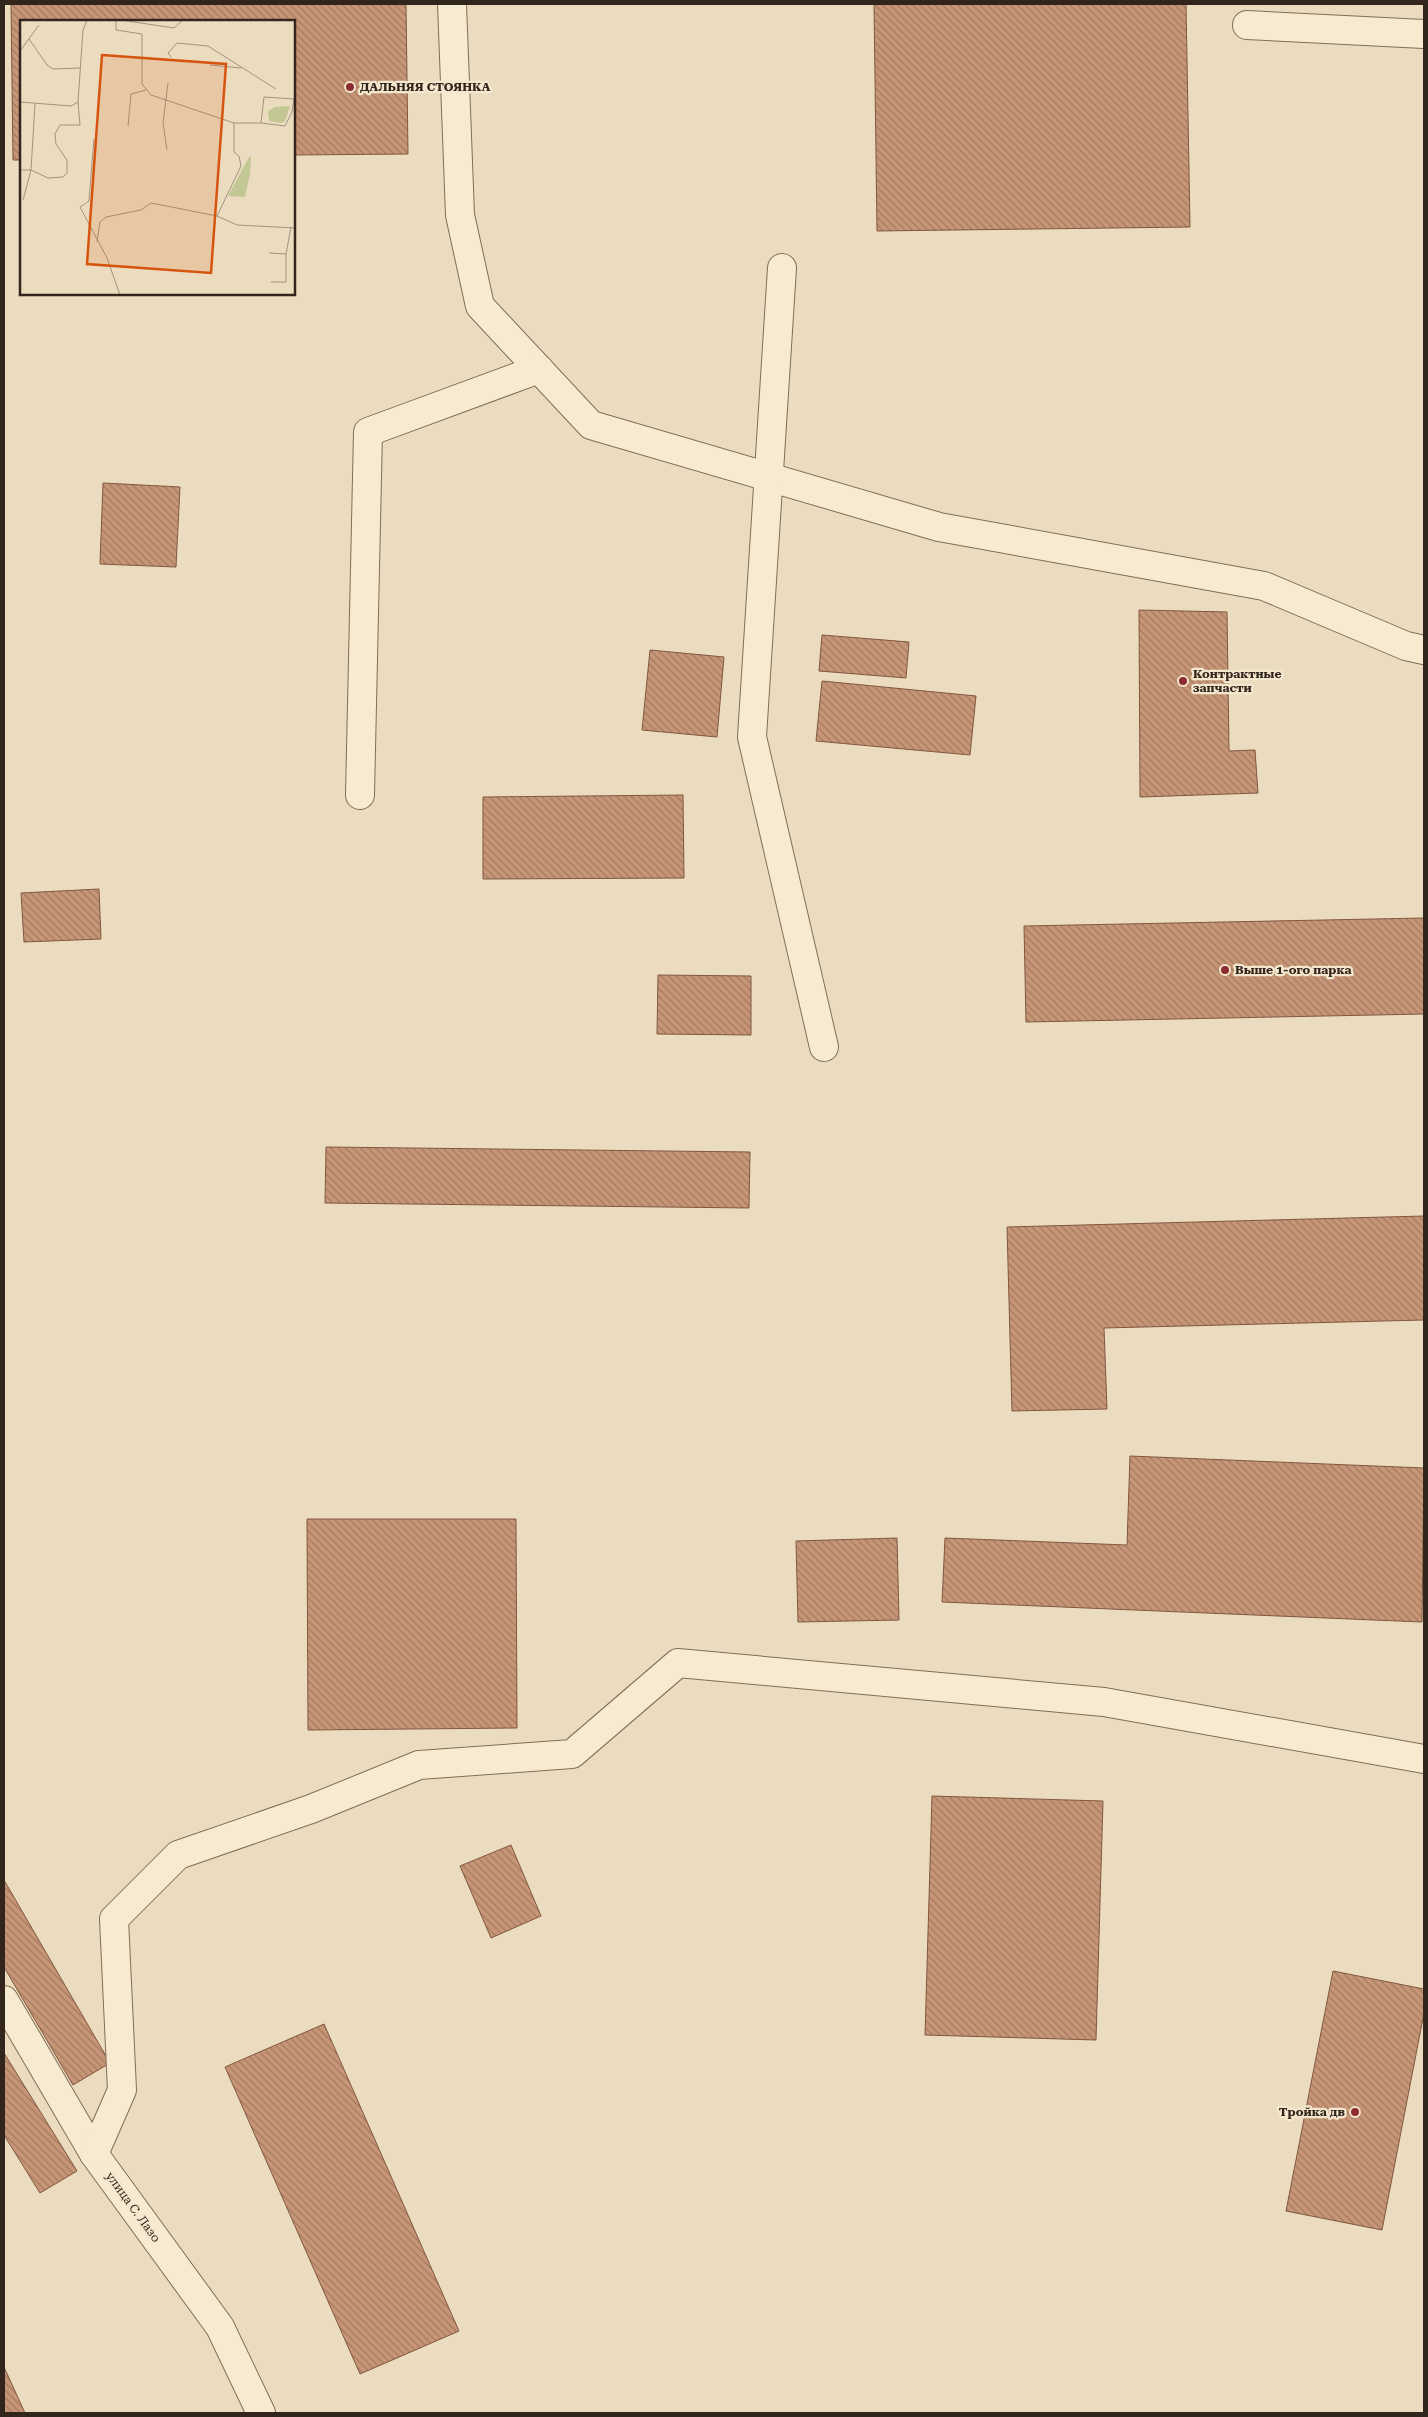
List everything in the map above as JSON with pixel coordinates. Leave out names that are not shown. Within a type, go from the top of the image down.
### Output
[{"type":"street","points":[[452,4],[460,215],[480,306],[591,424],[940,527],[1264,586],[1406,646],[1424,650]]},
{"type":"street","points":[[1247,25],[1424,34]]},
{"type":"street","points":[[782,268],[752,737],[824,1047]]},
{"type":"street","points":[[360,794],[368,432],[539,369]]},
{"type":"street","points":[[94,2154],[122,2090],[114,1919],[178,1856],[312,1809],[419,1765],[572,1754],[678,1663],[1104,1702],[1424,1759]]},
{"type":"street","name":"улица С. Лазо","points":[[4,2000],[94,2154],[220,2327],[261,2413]]},
{"type":"building","name":"ДАЛЬНЯЯ СТОЯНКА","points":[[11,4],[406,4],[408,154],[295,155],[295,20],[20,20],[20,160],[13,160]]},
{"type":"building","points":[[874,4],[1186,4],[1190,227],[877,231]]},
{"type":"building","points":[[103,483],[180,487],[176,567],[100,564]]},
{"type":"building","name":"Контрактные запчасти","points":[[1139,610],[1227,612],[1229,751],[1255,750],[1258,793],[1140,797]]},
{"type":"building","points":[[822,635],[909,642],[906,678],[819,671]]},
{"type":"building","points":[[650,650],[724,657],[717,737],[642,730]]},
{"type":"building","points":[[822,681],[976,696],[970,755],[816,741]]},
{"type":"building","points":[[683,795],[684,878],[483,879],[483,797]]},
{"type":"building","points":[[99,889],[101,939],[24,942],[21,893]]},
{"type":"building","name":"Выше 1-ого парка","points":[[1424,918],[1424,1014],[1026,1022],[1024,926]]},
{"type":"building","points":[[658,975],[751,976],[751,1035],[657,1034]]},
{"type":"building","points":[[326,1147],[750,1152],[749,1208],[325,1203]]},
{"type":"building","points":[[1424,1216],[1424,1320],[1104,1328],[1107,1409],[1012,1411],[1007,1227]]},
{"type":"building","points":[[1130,1456],[1424,1468],[1422,1622],[942,1602],[945,1538],[1127,1545]]},
{"type":"building","points":[[307,1519],[516,1519],[517,1728],[308,1730]]},
{"type":"building","points":[[897,1538],[899,1620],[798,1622],[796,1541]]},
{"type":"building","points":[[932,1796],[1103,1801],[1096,2040],[925,2035]]},
{"type":"building","points":[[511,1845],[541,1916],[491,1938],[460,1866]]},
{"type":"building","points":[[4,1880],[110,2063],[73,2085],[4,1967]]},
{"type":"building","name":"Тройка дв","points":[[1333,1971],[1424,1989],[1424,2013],[1382,2230],[1286,2211]]},
{"type":"building","points":[[324,2024],[459,2331],[360,2374],[225,2067]]},
{"type":"building","points":[[4,2053],[77,2171],[40,2193],[4,2135]]},
{"type":"building","points":[[4,2367],[25,2413],[4,2413]]},
{"type":"place","name":"ДАЛЬНЯЯ СТОЯНКА","points":[[350,87]]},
{"type":"place","name":"Контрактные запчасти","points":[[1183,681]]},
{"type":"place","name":"Выше 1-ого парка","points":[[1225,970]]},
{"type":"place","name":"Тройка дв","points":[[1355,2112]]}]
